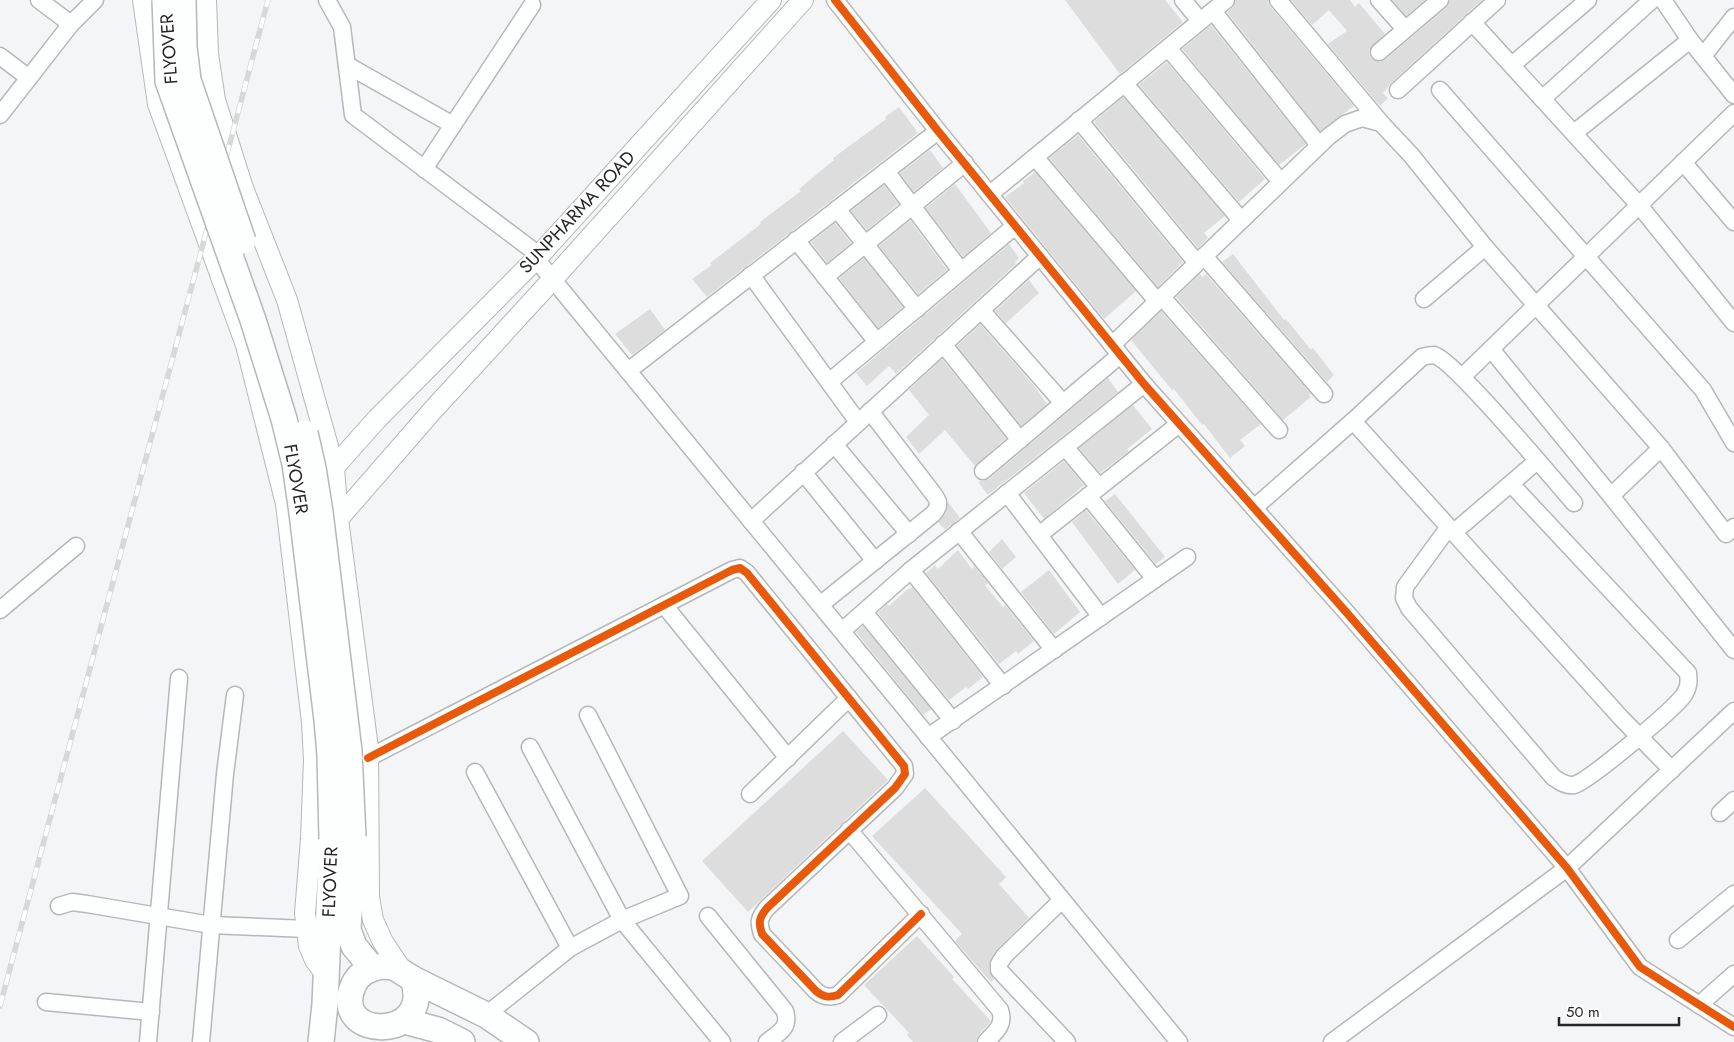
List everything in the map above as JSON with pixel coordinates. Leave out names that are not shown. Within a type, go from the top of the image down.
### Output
[{"type":"main road","name":"FLYOVER","points":[[165,0],[168,80],[253,320],[284,419],[295,464],[304,523],[330,755],[332,840],[339,909],[354,946],[372,968]]},
{"type":"main road","name":"FLYOVER","points":[[183,0],[184,47],[188,80],[269,316],[300,415],[313,468],[350,751],[353,837],[327,976],[322,1042]]},
{"type":"main road","points":[[356,1027],[350,1002],[351,991],[355,981],[362,973],[372,968],[383,966],[394,967],[408,976],[486,1015],[526,1042]]},
{"type":"main road","points":[[322,1042],[339,1025],[383,1032],[400,1029],[408,1022],[414,1012],[417,1001],[408,976]]},
{"type":"main road","points":[[408,1022],[438,1030],[462,1042]]},
{"type":"street","points":[[39,0],[71,24]]},
{"type":"street","points":[[0,114],[71,24],[95,0]]},
{"type":"street","points":[[143,0],[158,104],[246,345],[286,504],[312,722],[314,760],[311,840],[305,913],[306,929],[314,960],[327,976]]},
{"type":"street","points":[[206,0],[208,54],[215,100],[243,188],[287,300],[334,468],[338,519],[368,758],[368,897],[373,920],[383,942],[408,976]]},
{"type":"street","points":[[327,0],[342,27],[353,115],[537,257],[552,280],[1179,1042]]},
{"type":"street","name":"SUNPHARMA ROAD","points":[[288,524],[377,419],[537,257],[770,0]]},
{"type":"street","name":"SUNPHARMA ROAD","points":[[338,519],[432,411],[803,0]]},
{"type":"street","points":[[835,0],[938,131],[1144,384],[1567,868],[1640,967],[1734,1027]]},
{"type":"street","points":[[1183,0],[1206,16],[1319,145]]},
{"type":"street","points":[[990,194],[1226,0]]},
{"type":"street","points":[[1278,0],[1381,123],[1411,155],[1485,246],[1661,448],[1731,535]]},
{"type":"street","points":[[1379,0],[1405,29]]},
{"type":"street","points":[[1379,52],[1440,0]]},
{"type":"street","points":[[1398,90],[1497,0]]},
{"type":"street","points":[[1512,65],[1588,0]]},
{"type":"street","points":[[1542,99],[1652,0]]},
{"type":"street","points":[[1663,0],[1690,40],[1734,95]]},
{"type":"street","points":[[424,169],[532,6]]},
{"type":"street","points":[[1703,56],[1734,17]]},
{"type":"street","points":[[1472,22],[1639,205],[1734,323]]},
{"type":"street","points":[[1574,133],[1690,40]]},
{"type":"street","points":[[1168,48],[1281,182]]},
{"type":"street","points":[[0,56],[30,78]]},
{"type":"street","points":[[346,65],[453,126]]},
{"type":"street","points":[[1124,83],[1242,220]]},
{"type":"street","points":[[1440,90],[1703,390],[1734,443]]},
{"type":"street","points":[[1462,377],[1734,113]]},
{"type":"street","points":[[983,471],[1063,403],[1116,350],[1160,299],[1319,145],[1345,124],[1362,118],[1381,123]]},
{"type":"street","points":[[1079,120],[1200,260],[1324,394]]},
{"type":"street","points":[[628,371],[938,131]]},
{"type":"street","points":[[1035,156],[1160,299],[1279,430]]},
{"type":"street","points":[[1683,162],[1734,222]]},
{"type":"street","points":[[825,277],[965,163]]},
{"type":"street","points":[[886,171],[961,271]]},
{"type":"street","points":[[837,209],[916,308]]},
{"type":"street","points":[[829,382],[1015,226]]},
{"type":"street","points":[[796,240],[877,342]]},
{"type":"street","points":[[1424,299],[1485,246]]},
{"type":"street","points":[[751,521],[1040,256]]},
{"type":"street","points":[[751,275],[829,382],[864,416],[939,502],[938,508],[933,514],[820,605]]},
{"type":"street","points":[[981,310],[1063,403]]},
{"type":"street","points":[[943,344],[1020,440]]},
{"type":"street","points":[[1491,349],[1734,650]]},
{"type":"street","points":[[1254,508],[1422,357],[1433,355],[1440,358],[1462,377],[1574,503]]},
{"type":"street","points":[[842,631],[912,570],[1007,492],[1144,384]]},
{"type":"street","points":[[1353,421],[1639,737],[1672,770]]},
{"type":"street","points":[[1039,534],[1180,424]]},
{"type":"street","points":[[834,444],[909,534]]},
{"type":"street","points":[[1065,447],[1155,579]]},
{"type":"street","points":[[1611,496],[1661,448]]},
{"type":"street","points":[[1510,484],[1688,673],[1689,685],[1683,696],[1639,737],[1585,779],[1574,784],[1564,785],[1553,777],[1409,608],[1404,598],[1405,587],[1451,530],[1510,484],[1536,460]]},
{"type":"street","points":[[803,472],[875,561]]},
{"type":"street","points":[[1007,492],[1101,617]]},
{"type":"street","points":[[959,532],[1054,650]]},
{"type":"street","points":[[0,610],[76,546]]},
{"type":"street","points":[[928,737],[1187,557]]},
{"type":"street","points":[[368,758],[732,570],[740,568],[748,573],[904,766],[905,774],[894,788],[767,908],[760,917],[758,924],[762,934],[816,991],[831,997],[838,995],[921,914]]},
{"type":"street","points":[[912,570],[1003,686]]},
{"type":"street","points":[[664,605],[788,758]]},
{"type":"street","points":[[864,612],[953,721]]},
{"type":"street","points":[[148,1042],[179,678]]},
{"type":"street","points":[[201,1042],[225,774],[235,695]]},
{"type":"street","points":[[750,794],[849,698]]},
{"type":"street","points":[[1332,1042],[1567,868],[1734,711]]},
{"type":"street","points":[[486,1015],[570,948],[622,920],[680,896],[588,715]]},
{"type":"street","points":[[530,747],[622,920],[722,1042]]},
{"type":"street","points":[[475,772],[570,948]]},
{"type":"street","points":[[1720,813],[1734,800]]},
{"type":"street","points":[[849,830],[1000,1010],[1003,1018],[1002,1024],[986,1042]]},
{"type":"street","points":[[1678,940],[1734,894]]},
{"type":"street","points":[[1062,900],[1004,956],[999,964],[999,970],[1067,1042]]},
{"type":"street","points":[[59,906],[72,902],[211,925],[306,929]]},
{"type":"street","points":[[708,916],[785,1011],[788,1019],[784,1029],[768,1042]]},
{"type":"street","points":[[1699,1005],[1734,974]]},
{"type":"street","points":[[46,1002],[151,1012]]},
{"type":"street","points":[[842,1042],[878,1015]]},
{"type":"building","points":[[1065,0],[1165,0],[1183,22],[1120,74]]},
{"type":"building","points":[[1236,0],[1268,0],[1270,6],[1354,106],[1320,131],[1227,12],[1233,7]]},
{"type":"building","points":[[1291,0],[1350,0],[1355,7],[1359,3],[1385,34],[1369,49],[1372,59],[1380,62],[1385,60],[1446,8],[1450,0],[1482,0],[1391,83],[1383,93],[1388,98],[1380,106],[1328,44],[1347,31],[1329,10],[1312,25]]},
{"type":"building","points":[[1392,0],[1425,0],[1406,16]]},
{"type":"building","points":[[1211,25],[1306,144],[1279,165],[1182,49]]},
{"type":"building","points":[[1167,62],[1265,179],[1239,202],[1139,85]]},
{"type":"building","points":[[1123,97],[1225,216],[1204,233],[1208,238],[1198,248],[1094,122]]},
{"type":"building","points":[[899,107],[918,133],[707,297],[692,279],[712,265],[710,263],[801,191],[799,189],[834,160],[833,158],[886,119],[885,117]]},
{"type":"building","points":[[1078,135],[1183,262],[1158,287],[1049,158]]},
{"type":"building","points":[[930,150],[943,168],[914,192],[900,173]]},
{"type":"building","points":[[1035,172],[1136,291],[1104,319],[1005,197]]},
{"type":"building","points":[[955,184],[991,233],[963,257],[926,208]]},
{"type":"building","points":[[884,185],[898,204],[867,230],[851,211]]},
{"type":"building","points":[[910,220],[947,270],[918,294],[879,246]]},
{"type":"building","points":[[835,223],[851,243],[827,263],[811,242]]},
{"type":"building","points":[[1009,244],[1019,258],[1015,262],[1016,264],[896,374],[889,366],[867,386],[856,373]]},
{"type":"building","points":[[1233,254],[1284,320],[1286,319],[1311,350],[1313,348],[1334,375],[1327,382],[1222,262]]},
{"type":"building","points":[[864,258],[903,307],[878,328],[839,278]]},
{"type":"building","points":[[1200,274],[1202,277],[1206,274],[1311,394],[1309,395],[1311,397],[1283,420],[1176,297]]},
{"type":"building","points":[[1029,280],[1039,293],[1006,323],[995,311]]},
{"type":"building","points":[[650,309],[665,330],[632,355],[615,334]]},
{"type":"building","points":[[1161,311],[1261,424],[1240,440],[1245,446],[1230,458],[1204,424],[1202,425],[1174,389],[1172,390],[1131,340]]},
{"type":"building","points":[[980,324],[1035,387],[1047,404],[1021,426],[957,346]]},
{"type":"building","points":[[942,359],[1006,438],[975,466],[945,430],[919,454],[906,437],[929,415],[909,390]]},
{"type":"building","points":[[1108,378],[1118,392],[988,495],[978,482],[989,479]]},
{"type":"building","points":[[1133,405],[1152,429],[1127,449],[1129,451],[1100,473],[1079,448]]},
{"type":"building","points":[[1064,461],[1084,485],[1044,519],[1024,493]]},
{"type":"building","points":[[1115,494],[1165,557],[1156,564],[1105,501]]},
{"type":"building","points":[[948,502],[960,518],[945,530],[938,522],[946,513]]},
{"type":"building","points":[[1086,510],[1135,570],[1118,584],[1072,522]]},
{"type":"building","points":[[1002,539],[1016,557],[1002,569],[989,552]]},
{"type":"building","points":[[958,550],[972,569],[974,566],[988,583],[985,585],[1003,607],[1005,605],[1034,641],[1018,654],[1016,651],[999,664],[926,573],[935,565],[938,569]]},
{"type":"building","points":[[1049,570],[1080,612],[1054,634],[1021,592]]},
{"type":"building","points":[[912,587],[983,677],[968,689],[966,687],[949,700],[878,613],[887,604],[889,606]]},
{"type":"building","points":[[863,626],[931,709],[923,715],[856,632]]},
{"type":"building","points":[[843,731],[888,780],[748,912],[702,861]]},
{"type":"building","points":[[925,788],[1006,877],[999,884],[1029,918],[997,949],[991,959],[989,970],[994,979],[991,982],[955,941],[962,934],[872,836]]},
{"type":"building","points":[[917,936],[954,977],[952,979],[991,1021],[978,1036],[976,1042],[913,1042],[907,1035],[909,1033],[864,985]]},
{"type":"railway","points":[[0,1006],[268,0]]},
{"type":"cycle path","points":[[835,0],[938,131],[1144,384],[1347,613],[1567,868],[1640,967],[1734,1027]]},
{"type":"cycle path","points":[[368,758],[732,570],[740,568],[747,573],[904,766],[905,774],[895,788],[767,908],[760,920],[762,934],[816,991],[824,996],[832,996],[838,995],[921,914]]}]
